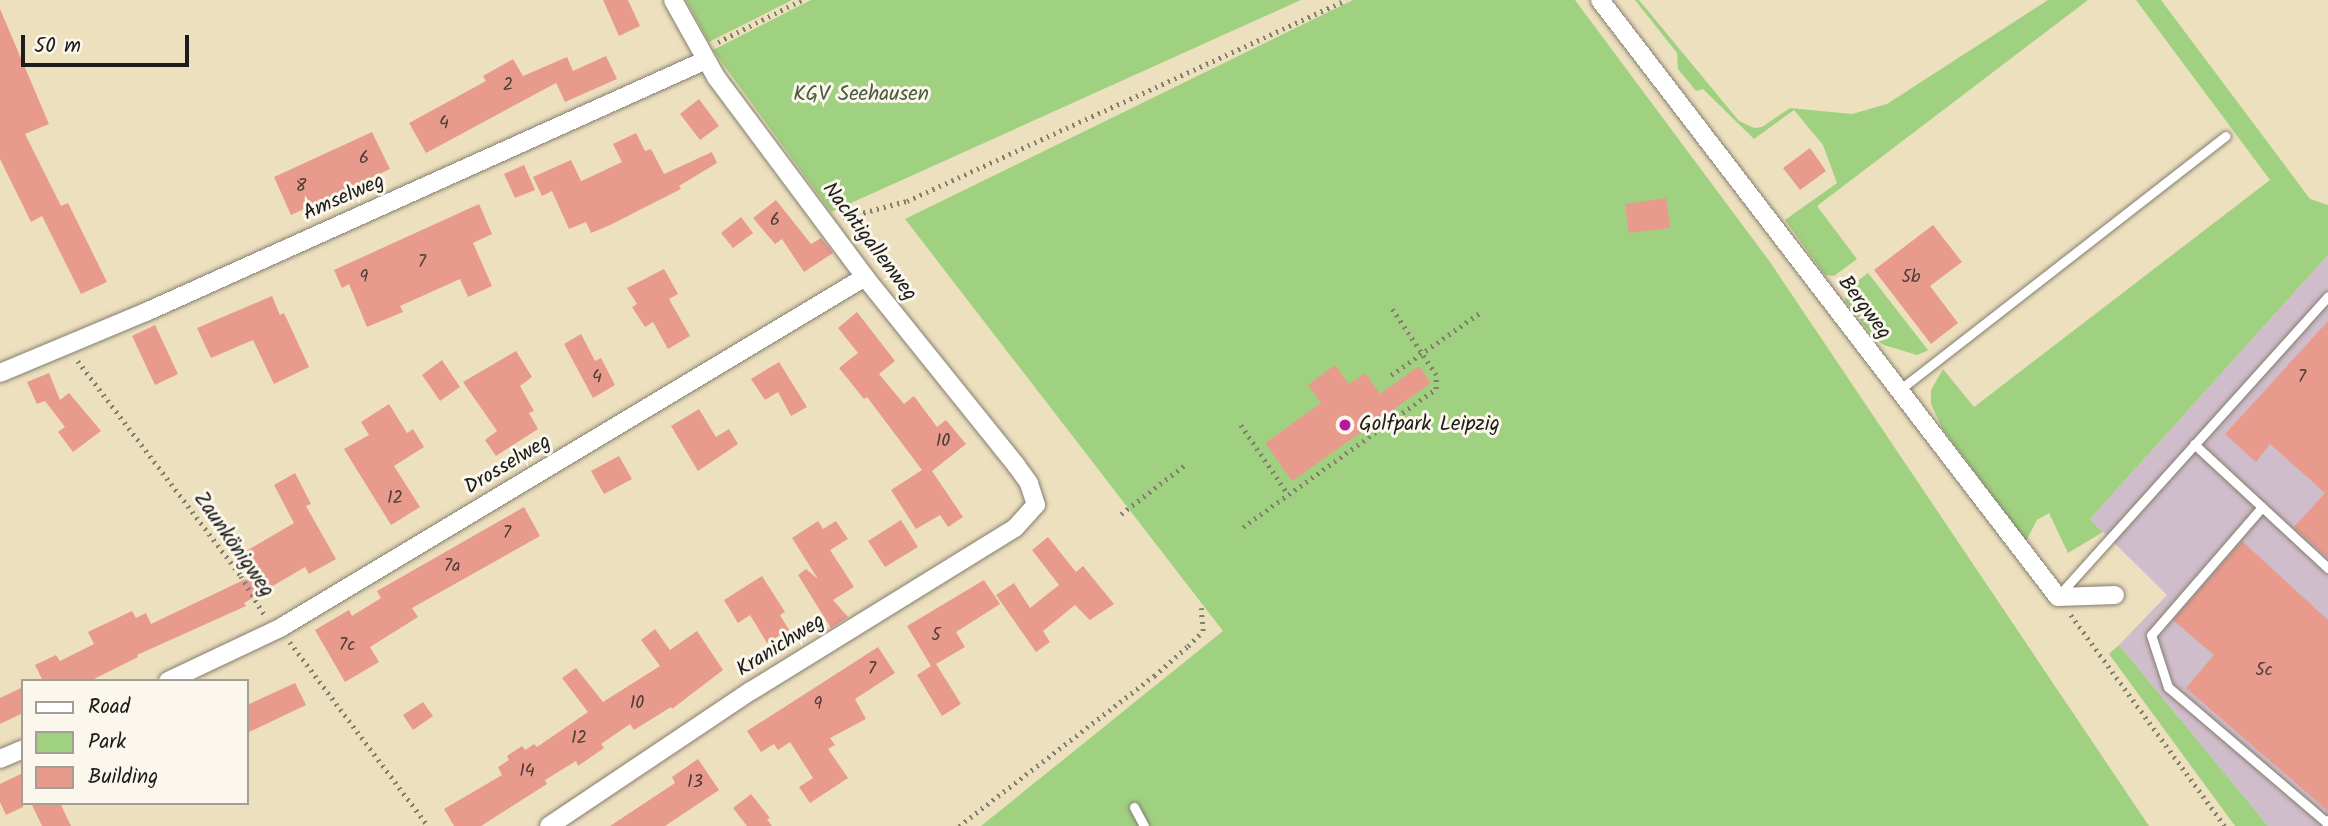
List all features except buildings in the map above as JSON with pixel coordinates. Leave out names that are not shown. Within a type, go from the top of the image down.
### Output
[{"type":"street","name":"Nachtigallenweg","points":[[673,0],[703,55],[865,277],[1016,465],[1029,483],[1036,505]]},
{"type":"street","name":"Bergweg","points":[[1600,0],[2057,597]]},
{"type":"street","name":"Amselweg","points":[[0,373],[68,345],[703,55]]},
{"type":"street","name":"Drosselweg","points":[[172,679],[280,628],[865,277]]},
{"type":"street","name":"Kranichweg","points":[[549,826],[751,691],[1015,528],[1036,505]]},
{"type":"street","points":[[2057,597],[2115,595]]},
{"type":"street","points":[[0,759],[21,750]]},
{"type":"lane","points":[[1898,391],[2227,136]]},
{"type":"lane","points":[[2057,597],[2328,296]]},
{"type":"lane","points":[[2194,444],[2328,568]]},
{"type":"lane","points":[[2262,507],[2151,635],[2168,687],[2326,822],[2328,820]]},
{"type":"lane","points":[[1135,807],[1144,826]]},
{"type":"path","points":[[703,55],[802,0]]},
{"type":"path","points":[[826,222],[907,201],[1346,0]]},
{"type":"path","points":[[1243,527],[1436,389],[1436,375],[1392,309]]},
{"type":"path","points":[[1391,375],[1481,312]]},
{"type":"path","name":"Zaunkönigweg","points":[[68,345],[241,576],[262,614],[280,628],[428,826]]},
{"type":"path","points":[[1241,425],[1289,494]]},
{"type":"path","points":[[1121,514],[1186,464]]},
{"type":"path","points":[[2057,597],[2225,826]]},
{"type":"path","points":[[959,826],[1154,677],[1203,631],[1200,608]]},
{"type":"shaded area","points":[[2328,255],[2328,826],[2268,826],[2119,645],[2167,595],[2090,519]]},
{"type":"green space","points":[[686,0],[792,0],[709,42]]},
{"type":"green space","name":"KGV Seehausen","points":[[811,0],[1301,0],[831,212],[713,50]]},
{"type":"green space","name":"Golfpark Leipzig","points":[[1353,0],[1575,0],[1770,262],[2149,826],[981,826],[1223,631],[905,219]]},
{"type":"green space","points":[[1635,0],[1639,0],[1739,121],[1754,128],[1762,127],[1790,108],[1852,114],[1887,104],[2048,0],[2088,0],[1817,206],[1857,259],[1834,276],[1825,275],[1785,220],[1837,183],[1823,145],[1794,110],[1754,139],[1703,89],[1696,91],[1678,69],[1677,53]]},
{"type":"green space","points":[[2136,0],[2161,0],[2310,199],[2328,205],[2328,255],[2090,519],[2103,532],[2068,553],[2049,513],[2037,520],[2026,541],[1942,428],[1931,404],[1931,390],[1943,369],[1974,407],[2270,180]]},
{"type":"green space","points":[[1868,273],[1929,350],[1917,355],[1884,345],[1875,339],[1845,301],[1847,289]]},
{"type":"green space","points":[[2119,645],[2268,826],[2235,826],[2109,654]]},
{"type":"place","name":"Golfpark Leipzig","points":[[1345,425]]}]
